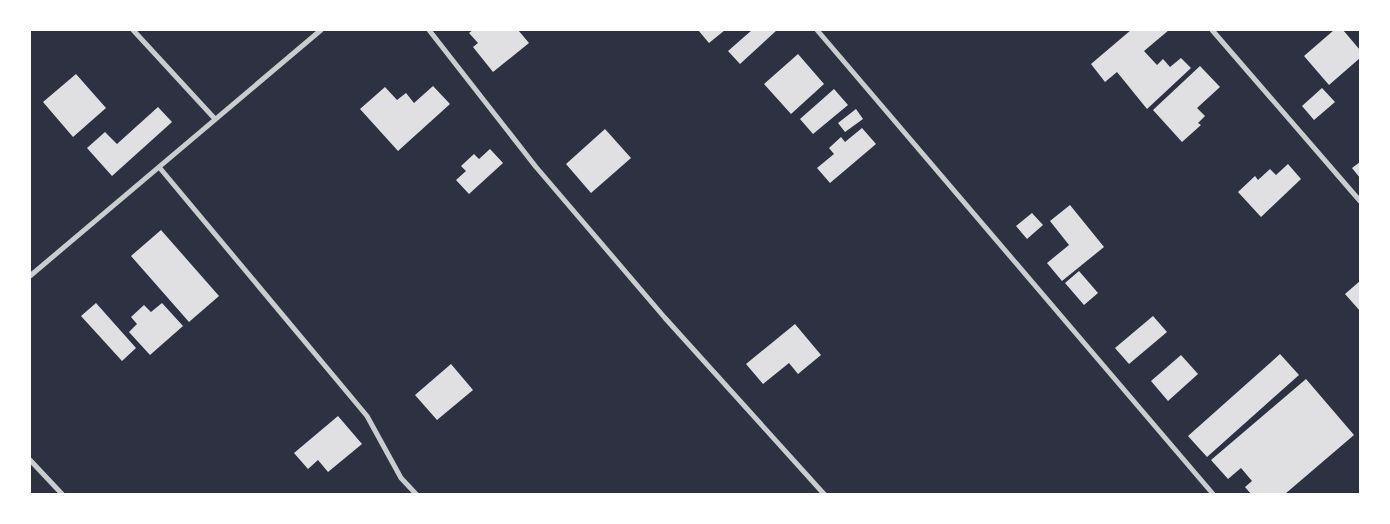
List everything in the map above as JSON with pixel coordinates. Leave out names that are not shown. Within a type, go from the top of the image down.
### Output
[{"type":"street","points":[[133,30],[215,119]]},
{"type":"street","points":[[30,276],[321,30]]},
{"type":"street","points":[[429,30],[548,182],[665,318],[824,494]]},
{"type":"street","points":[[817,30],[1213,494]]},
{"type":"street","points":[[1212,30],[1360,202]]},
{"type":"street","points":[[159,167],[367,416],[401,478],[416,494]]},
{"type":"street","points":[[30,460],[62,494]]},
{"type":"building","points":[[473,30],[518,30],[529,43],[493,72],[473,47],[478,43],[469,33]]},
{"type":"building","points":[[698,30],[725,30],[709,43]]},
{"type":"building","points":[[752,30],[777,30],[740,64],[728,51]]},
{"type":"building","points":[[1131,30],[1169,30],[1144,51],[1157,65],[1163,59],[1170,67],[1181,58],[1191,68],[1147,109],[1117,72],[1105,82],[1091,64]]},
{"type":"building","points":[[1334,30],[1343,30],[1360,50],[1360,58],[1329,85],[1304,56]]},
{"type":"building","points":[[798,54],[824,84],[791,114],[764,84]]},
{"type":"building","points":[[1200,66],[1220,87],[1197,108],[1205,116],[1198,123],[1201,125],[1182,142],[1153,110]]},
{"type":"building","points":[[76,74],[106,108],[73,137],[43,102]]},
{"type":"building","points":[[433,86],[450,104],[398,151],[360,109],[385,87],[397,100],[406,93],[414,103]]},
{"type":"building","points":[[1322,88],[1335,102],[1314,120],[1302,106]]},
{"type":"building","points":[[834,89],[848,105],[813,134],[800,119]]},
{"type":"building","points":[[158,107],[172,122],[112,176],[87,148],[105,132],[117,144]]},
{"type":"building","points":[[856,109],[863,119],[845,132],[838,123]]},
{"type":"building","points":[[862,128],[876,144],[830,183],[817,168],[834,154],[829,148],[841,137],[845,142]]},
{"type":"building","points":[[605,129],[631,158],[591,193],[566,164]]},
{"type":"building","points":[[490,149],[503,163],[469,194],[456,180],[466,171],[461,166],[474,154],[479,159]]},
{"type":"building","points":[[1360,162],[1360,178],[1352,168]]},
{"type":"building","points":[[1288,164],[1301,179],[1261,217],[1238,192],[1255,176],[1258,180],[1270,169],[1276,175]]},
{"type":"building","points":[[1070,205],[1104,247],[1062,281],[1047,263],[1069,245],[1050,221]]},
{"type":"building","points":[[1032,213],[1043,225],[1027,239],[1016,226]]},
{"type":"building","points":[[161,230],[219,296],[189,322],[131,256]]},
{"type":"building","points":[[1079,271],[1098,293],[1084,305],[1065,283]]},
{"type":"building","points":[[1360,281],[1360,311],[1345,294]]},
{"type":"building","points":[[96,303],[136,348],[122,361],[81,316]]},
{"type":"building","points":[[162,303],[183,326],[150,355],[129,332],[137,324],[131,317],[144,305],[151,312]]},
{"type":"building","points":[[1153,316],[1167,332],[1129,364],[1115,348]]},
{"type":"building","points":[[795,324],[821,355],[798,374],[789,363],[763,384],[746,364]]},
{"type":"building","points":[[1280,354],[1299,375],[1207,457],[1188,436]]},
{"type":"building","points":[[1181,355],[1198,374],[1168,401],[1151,381]]},
{"type":"building","points":[[451,364],[473,390],[437,420],[415,395]]},
{"type":"building","points":[[1306,379],[1354,435],[1285,494],[1251,494],[1245,487],[1252,481],[1241,468],[1228,479],[1211,460]]},
{"type":"building","points":[[338,416],[362,444],[328,472],[318,460],[308,469],[294,453]]}]
